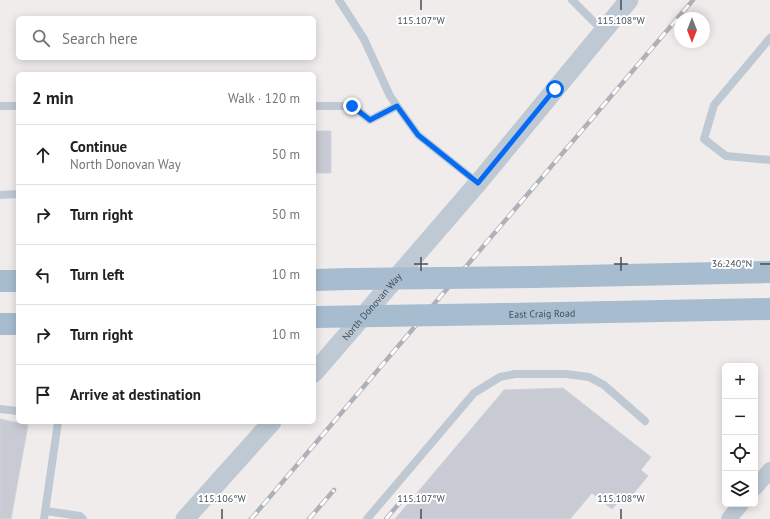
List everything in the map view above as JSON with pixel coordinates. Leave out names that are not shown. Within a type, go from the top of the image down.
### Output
[{"type":"main road","points":[[316,280],[770,272]]},
{"type":"main road","points":[[0,281],[16,281]]},
{"type":"main road","name":"East Craig Road","points":[[316,318],[770,309]]},
{"type":"main road","points":[[0,324],[16,324]]},
{"type":"street","name":"North Donovan Way","points":[[316,371],[478,183],[629,0]]},
{"type":"street","points":[[185,519],[270,424]]},
{"type":"street","points":[[758,484],[770,470]]},
{"type":"street","points":[[729,519],[739,507]]},
{"type":"lane","points":[[339,0],[364,40],[390,96],[418,135],[478,183]]},
{"type":"lane","points":[[572,0],[603,31]]},
{"type":"lane","points":[[770,38],[714,105],[704,139],[726,156],[770,160]]},
{"type":"lane","points":[[0,106],[16,106]]},
{"type":"lane","points":[[316,106],[352,106],[370,120],[397,106]]},
{"type":"lane","points":[[0,195],[16,194]]},
{"type":"lane","points":[[367,519],[474,393],[500,377],[515,374],[566,374],[589,377],[604,385],[645,421]]},
{"type":"lane","points":[[0,409],[16,411]]},
{"type":"lane","points":[[58,424],[45,515],[80,516],[83,519]]},
{"type":"building","points":[[316,131],[331,131],[331,173],[316,173]]},
{"type":"building","points":[[563,388],[651,457],[641,470],[648,476],[628,500],[620,500],[612,509],[592,493],[570,519],[395,519],[504,390]]},
{"type":"building","points":[[0,419],[16,422],[16,424],[28,425],[11,519],[0,519]]},
{"type":"railway","points":[[251,519],[693,0]]},
{"type":"railway","points":[[309,519],[334,490]]},
{"type":"railway","points":[[386,519],[402,500]]},
{"type":"route","points":[[352,106],[370,120],[397,106],[418,135],[478,183],[555,89]]}]
